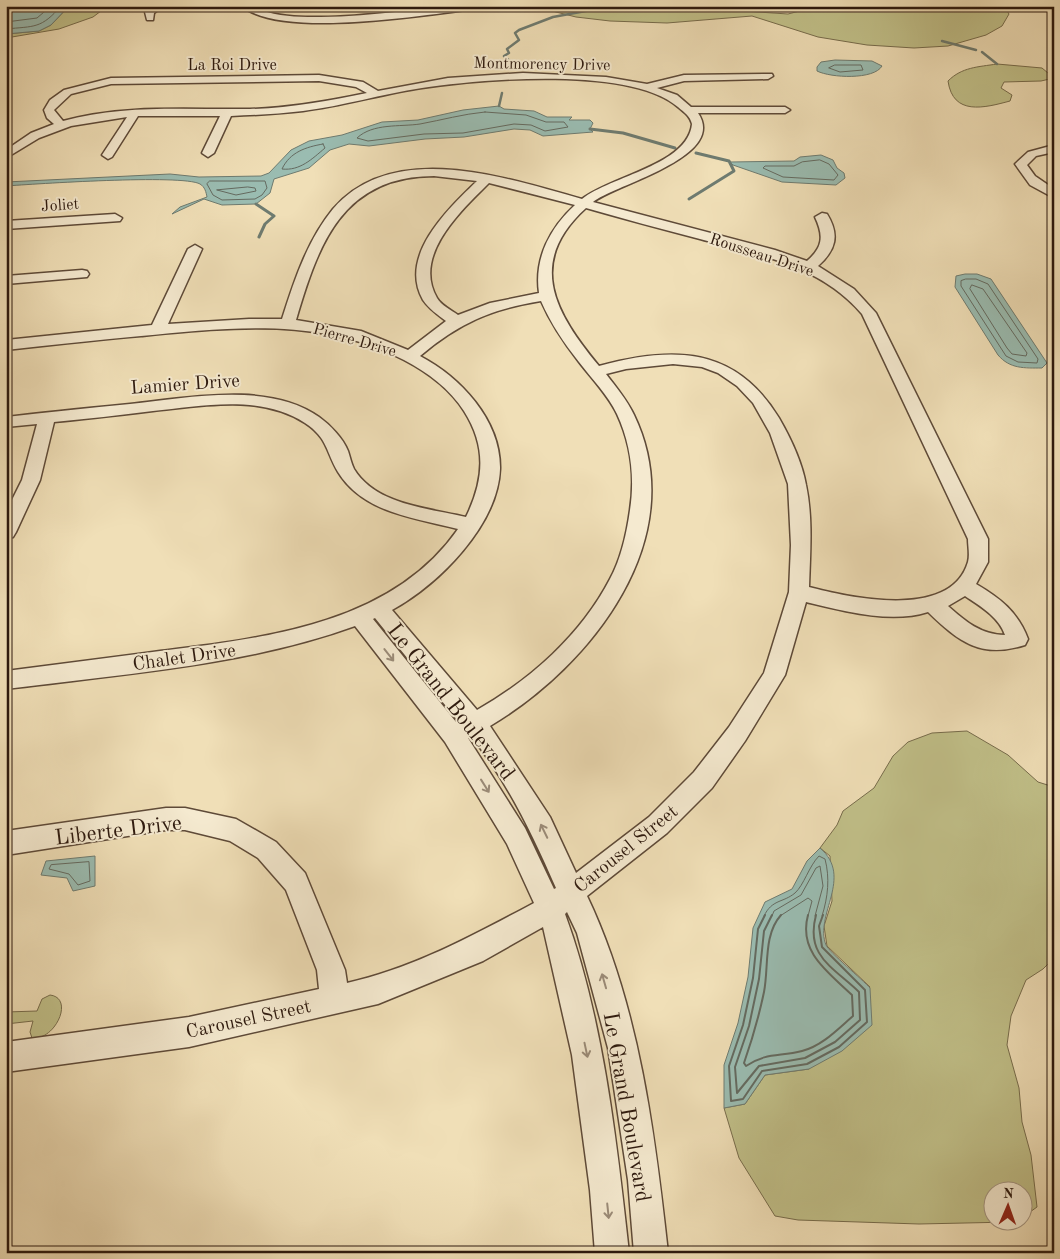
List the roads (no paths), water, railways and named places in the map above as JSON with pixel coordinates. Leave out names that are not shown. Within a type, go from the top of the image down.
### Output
[{"type":"street","points":[[150,18],[150,12],[158,6]]},
{"type":"street","points":[[246,6],[262,15],[298,20],[413,14],[474,6]]},
{"type":"street","points":[[647,87],[693,78],[768,76]]},
{"type":"street","name":"Montmorency Drive","points":[[6,155],[32,136],[60,124],[87,118],[134,114],[227,113],[318,107],[419,86],[490,78],[578,77],[607,79],[647,87],[681,102],[690,110]]},
{"type":"street","name":"La Roi Drive","points":[[60,124],[51,116],[49,110],[53,103],[62,95],[81,84],[124,80],[319,78],[358,84],[377,94]]},
{"type":"street","points":[[690,110],[785,110]]},
{"type":"street","points":[[464,729],[525,691],[564,656],[620,582],[642,508],[641,468],[635,439],[624,412],[596,372],[561,328],[548,296],[545,264],[554,237],[584,203],[617,182],[661,166],[681,155],[690,145],[698,130],[697,121],[690,110]]},
{"type":"street","points":[[208,153],[227,113]]},
{"type":"street","points":[[108,154],[134,114]]},
{"type":"street","points":[[1054,148],[1032,154],[1021,164],[1026,175],[1036,186],[1054,194]]},
{"type":"street","name":"Rousseau Drive","points":[[288,323],[304,269],[316,245],[354,196],[370,186],[415,173],[442,173],[485,180],[584,203],[760,250],[808,267],[838,284],[858,300],[869,313],[978,538],[978,564],[964,586],[953,596],[918,607],[869,608],[799,592]]},
{"type":"street","points":[[456,322],[437,308],[429,298],[423,279],[424,266],[442,226],[485,180]]},
{"type":"street","points":[[808,267],[824,253],[830,241],[829,229],[822,217]]},
{"type":"street","name":"Joliet","points":[[6,225],[115,218]]},
{"type":"street","points":[[158,329],[195,249]]},
{"type":"street","points":[[6,280],[82,274]]},
{"type":"street","points":[[410,356],[456,322],[507,302],[548,296]]},
{"type":"street","name":"Pierre Drive","points":[[6,346],[158,329],[244,323],[288,323],[344,332],[383,344],[410,356],[444,378],[473,411],[491,449],[491,472],[486,494],[470,525],[451,551],[420,581],[369,612]]},
{"type":"street","name":"Carousel Street","points":[[6,1057],[189,1032],[378,990],[473,951],[550,909],[658,825],[703,780],[737,734],[774,674],[799,592],[801,545],[797,484],[778,433],[760,400],[743,383],[724,370],[705,363],[673,359],[648,360],[596,372]]},
{"type":"street","name":"Lamier Drive","points":[[6,422],[212,400],[243,399],[275,403],[307,416],[321,429],[337,447],[342,462],[353,480],[377,500],[470,525]]},
{"type":"street","points":[[6,532],[31,480],[48,417]]},
{"type":"street","points":[[932,602],[963,630],[989,643],[1007,644],[1017,639],[1015,628],[1004,614],[964,586]]},
{"type":"street","name":"Le Grand Boulevard","points":[[369,612],[464,729],[550,909],[561,940],[587,1055],[606,1190],[612,1253]]},
{"type":"street","name":"Chalet Drive","points":[[6,680],[246,647],[304,636],[369,612]]},
{"type":"street","name":"Le Grand Boulevard","points":[[464,729],[490,743],[541,825],[590,932],[623,1048],[644,1180],[651,1253]]},
{"type":"street","name":"Liberte Drive","points":[[6,843],[166,819],[185,819],[236,831],[267,850],[296,882],[331,970],[335,999]]},
{"type":"water","points":[[6,6],[69,6],[51,25],[39,31],[6,34]]},
{"type":"water","points":[[835,60],[872,61],[882,66],[877,71],[862,76],[832,75],[817,71],[817,67],[821,62]]},
{"type":"water","points":[[499,106],[504,109],[534,111],[547,117],[572,117],[569,120],[590,120],[593,123],[590,129],[593,132],[543,136],[530,130],[514,129],[464,137],[425,139],[369,146],[349,144],[330,150],[309,168],[274,179],[270,193],[256,204],[222,205],[204,199],[172,214],[180,207],[207,197],[203,187],[200,184],[188,181],[166,180],[6,186],[6,182],[170,174],[199,177],[261,176],[269,173],[291,150],[309,141],[342,135],[382,122],[418,120],[463,110]]},
{"type":"water","points":[[821,155],[833,160],[837,168],[844,173],[845,178],[836,185],[782,182],[733,165],[730,162],[794,161],[800,157]]},
{"type":"water","points":[[977,274],[991,279],[1047,363],[1042,368],[1023,368],[1012,365],[998,355],[955,287],[956,276]]},
{"type":"water","points":[[820,848],[830,859],[834,871],[834,884],[825,921],[826,945],[833,954],[870,988],[872,1025],[842,1051],[809,1069],[765,1075],[745,1104],[724,1108],[724,1065],[738,1023],[748,977],[753,928],[765,902],[792,889],[807,861]]},
{"type":"water","points":[[95,856],[95,886],[73,891],[67,878],[41,875],[46,861]]},
{"type":"waterway","points":[[512,63],[504,56],[509,53],[507,49],[519,40],[515,33],[519,30],[553,17],[613,6]]},
{"type":"waterway","points":[[942,41],[976,50]]},
{"type":"waterway","points":[[982,52],[997,64]]},
{"type":"waterway","points":[[499,106],[502,93]]},
{"type":"waterway","points":[[590,129],[623,133],[675,148]]},
{"type":"waterway","points":[[689,199],[734,171],[729,161],[696,153]]},
{"type":"waterway","points":[[256,204],[274,216],[265,224],[259,237]]}]
